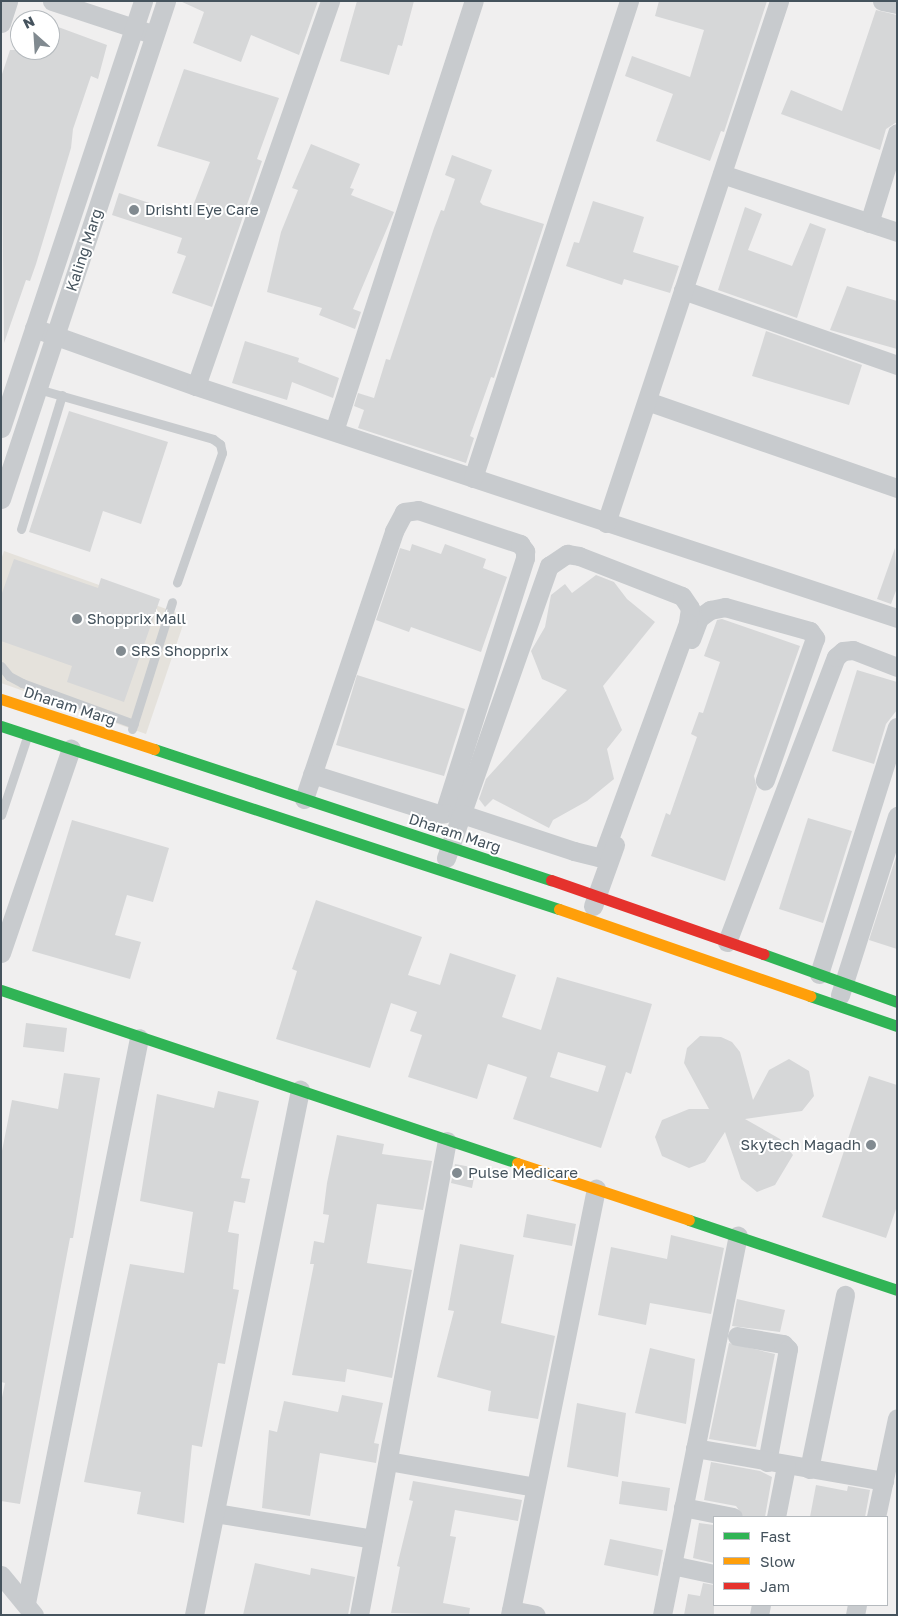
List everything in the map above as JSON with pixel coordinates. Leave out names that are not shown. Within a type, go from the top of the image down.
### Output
[{"type":"street","points":[[1,23],[8,1]]},
{"type":"street","points":[[52,1],[155,35]]},
{"type":"street","name":"Kaling Marg","points":[[1,428],[143,1]]},
{"type":"street","name":"Kaling Marg","points":[[1,499],[166,1]]},
{"type":"street","points":[[196,386],[330,1]]},
{"type":"street","points":[[334,431],[474,1]]},
{"type":"street","points":[[473,478],[629,1]]},
{"type":"street","points":[[606,523],[779,1]]},
{"type":"street","points":[[882,1],[897,4]]},
{"type":"street","points":[[869,223],[897,134]]},
{"type":"street","points":[[722,174],[897,232]]},
{"type":"street","points":[[683,290],[897,364]]},
{"type":"street","points":[[34,328],[196,386],[897,618]]},
{"type":"street","points":[[646,401],[897,488]]},
{"type":"street","points":[[304,799],[312,774],[394,531],[404,512],[418,510],[520,544],[525,551],[525,558],[444,813],[439,814],[312,774]]},
{"type":"street","points":[[442,871],[549,566],[566,554],[579,556],[682,596],[690,608],[688,623],[603,855],[598,857],[574,852],[462,814]]},
{"type":"street","points":[[589,919],[699,618],[710,610],[725,606],[810,631],[815,638],[765,780]]},
{"type":"street","points":[[727,942],[836,657],[843,651],[853,650],[897,667]]},
{"type":"street","name":"Dharam Marg","points":[[1,699],[597,895],[897,1002]]},
{"type":"street","points":[[1,726],[589,919],[897,1026]]},
{"type":"street","points":[[819,974],[897,727]]},
{"type":"street","points":[[1,953],[71,749]]},
{"type":"street","points":[[334,834],[340,811]]},
{"type":"street","points":[[837,1006],[897,816]]},
{"type":"street","points":[[1,990],[139,1038],[897,1290]]},
{"type":"street","points":[[30,1609],[139,1038]]},
{"type":"street","points":[[194,1615],[300,1090]]},
{"type":"street","points":[[359,1615],[448,1141]]},
{"type":"street","points":[[536,1615],[511,1612],[596,1189]]},
{"type":"street","points":[[662,1615],[738,1236]]},
{"type":"street","points":[[808,1469],[845,1295]]},
{"type":"street","points":[[737,1336],[783,1344],[788,1349],[767,1462]]},
{"type":"street","points":[[876,1516],[897,1418]]},
{"type":"street","points":[[695,1448],[786,1466],[884,1481]]},
{"type":"street","points":[[388,1460],[536,1487]]},
{"type":"street","points":[[776,1516],[786,1466]]},
{"type":"street","points":[[684,1508],[728,1516]]},
{"type":"street","points":[[215,1513],[374,1539]]},
{"type":"street","points":[[672,1565],[713,1574]]},
{"type":"street","points":[[1,1575],[30,1609]]},
{"type":"lane","points":[[38,389],[213,439],[220,444],[222,453],[177,582]]},
{"type":"lane","points":[[21,529],[62,395]]},
{"type":"lane","points":[[129,741],[172,602]]},
{"type":"lane","points":[[1,666],[22,684],[134,724]]},
{"type":"lane","points":[[1,815],[28,735]]},
{"type":"shaded area","name":"Shopprix Mall","points":[[4,551],[186,616],[146,734],[1,683],[1,560]]},
{"type":"building","points":[[180,1],[318,1],[299,55],[251,35],[241,62],[193,43],[204,12]]},
{"type":"building","points":[[357,1],[414,1],[402,46],[398,45],[389,75],[340,61]]},
{"type":"building","points":[[659,1],[767,1],[724,132],[721,131],[710,161],[656,141],[673,94],[625,76],[632,56],[690,77],[704,30],[655,16]]},
{"type":"building","points":[[876,10],[897,15],[897,122],[886,129],[880,150],[781,114],[791,90],[842,111]]},
{"type":"building","points":[[60,28],[107,45],[98,79],[91,76],[73,129],[71,148],[36,264],[30,281],[26,280],[4,343],[1,77],[10,50],[10,60],[60,60]]},
{"type":"building","points":[[184,69],[279,98],[257,159],[262,161],[212,307],[172,293],[186,256],[177,253],[182,238],[112,215],[119,193],[189,216],[210,162],[157,146]]},
{"type":"building","points":[[311,144],[360,164],[350,188],[354,189],[351,195],[394,212],[353,309],[361,312],[355,329],[319,315],[322,308],[267,292],[281,232],[298,190],[292,188]]},
{"type":"building","points":[[452,155],[492,170],[480,202],[483,205],[544,224],[494,378],[491,377],[470,436],[474,438],[466,463],[358,428],[364,410],[354,406],[358,393],[374,398],[386,359],[390,360],[434,228],[441,210],[444,211],[455,179],[445,175]]},
{"type":"building","points":[[593,201],[644,217],[633,252],[679,266],[670,293],[624,279],[622,285],[566,266],[574,242],[579,243]]},
{"type":"building","points":[[745,207],[762,214],[748,250],[792,266],[810,223],[826,229],[797,318],[718,290]]},
{"type":"building","points":[[847,286],[897,301],[897,349],[830,330]]},
{"type":"building","points":[[766,331],[862,365],[849,405],[752,376]]},
{"type":"building","points":[[245,341],[299,358],[298,362],[339,378],[333,398],[292,382],[287,400],[232,383]]},
{"type":"building","points":[[69,411],[168,442],[141,524],[103,511],[90,552],[29,532]]},
{"type":"building","points":[[412,544],[441,554],[445,544],[486,559],[483,568],[507,577],[481,652],[411,627],[409,632],[376,620],[400,548],[410,551]]},
{"type":"building","points":[[895,548],[897,588],[891,604],[877,599]]},
{"type":"building","name":"Shopprix Mall","points":[[14,559],[98,588],[101,578],[160,599],[124,702],[67,682],[72,666],[1,641],[1,596]]},
{"type":"building","points":[[596,575],[614,582],[627,599],[655,622],[603,686],[622,730],[607,749],[614,779],[587,801],[553,820],[549,828],[493,799],[485,807],[479,799],[486,779],[567,690],[542,679],[531,651],[545,627],[551,595],[565,584],[572,593]]},
{"type":"building","points":[[722,619],[800,646],[754,776],[757,788],[725,881],[651,856],[666,813],[670,815],[697,737],[691,734],[699,712],[703,713],[720,662],[704,656],[717,620]]},
{"type":"building","points":[[857,670],[897,682],[897,710],[886,724],[874,764],[832,751]]},
{"type":"building","points":[[357,675],[465,709],[444,776],[336,745]]},
{"type":"building","points":[[808,818],[852,831],[823,923],[779,909]]},
{"type":"building","points":[[72,820],[169,848],[153,902],[127,895],[115,935],[141,942],[130,979],[32,951]]},
{"type":"building","points":[[897,854],[897,949],[869,940]]},
{"type":"building","points":[[316,900],[422,937],[408,975],[440,985],[450,953],[516,975],[502,1017],[541,1030],[557,977],[652,1004],[631,1074],[626,1072],[601,1148],[513,1119],[527,1077],[488,1064],[477,1099],[408,1077],[422,1035],[410,1031],[417,1012],[391,1003],[370,1068],[276,1039],[297,971],[292,969]],"holes":[[[558,1052],[606,1066],[598,1092],[550,1077]]]},
{"type":"building","points":[[26,1023],[67,1028],[64,1052],[23,1047]]},
{"type":"building","points":[[700,1036],[721,1037],[732,1042],[740,1052],[753,1100],[769,1070],[789,1059],[809,1071],[814,1096],[802,1111],[745,1119],[780,1139],[793,1155],[775,1185],[757,1192],[741,1179],[725,1132],[705,1162],[689,1168],[662,1156],[655,1137],[662,1120],[689,1109],[709,1109],[684,1063],[687,1048]]},
{"type":"building","points":[[64,1073],[100,1078],[73,1238],[70,1238],[20,1504],[1,1501],[1,1402],[5,1383],[1,1382],[1,1156],[12,1100],[58,1109]]},
{"type":"building","name":"Skytech Magadh","points":[[869,1076],[897,1085],[897,1206],[886,1238],[822,1217]]},
{"type":"building","points":[[218,1091],[259,1101],[241,1178],[250,1179],[245,1203],[234,1201],[228,1232],[239,1234],[233,1289],[239,1290],[225,1364],[218,1363],[202,1447],[192,1445],[184,1523],[137,1514],[141,1492],[84,1482],[130,1264],[184,1273],[193,1212],[140,1201],[157,1094],[214,1108]]},
{"type":"building","points":[[337,1135],[384,1144],[382,1154],[432,1161],[423,1210],[377,1204],[367,1263],[412,1270],[392,1378],[347,1369],[345,1382],[292,1375],[314,1264],[310,1264],[314,1241],[324,1243],[329,1215],[323,1214]]},
{"type":"building","points":[[455,1164],[476,1168],[472,1188],[451,1183]]},
{"type":"building","points":[[527,1214],[576,1224],[572,1246],[523,1237]]},
{"type":"building","points":[[671,1235],[724,1248],[711,1314],[650,1303],[646,1325],[598,1315],[611,1247],[667,1259]]},
{"type":"building","points":[[460,1244],[514,1255],[501,1323],[555,1336],[538,1419],[488,1411],[491,1391],[437,1377],[454,1311],[448,1310]]},
{"type":"building","points":[[737,1299],[785,1310],[780,1332],[732,1326]]},
{"type":"building","points":[[729,1343],[775,1354],[756,1447],[709,1439]]},
{"type":"building","points":[[650,1348],[695,1359],[686,1424],[635,1413]]},
{"type":"building","points":[[342,1395],[383,1403],[374,1443],[379,1444],[376,1463],[320,1453],[310,1516],[262,1508],[269,1430],[277,1432],[284,1401],[338,1412]]},
{"type":"building","points":[[577,1403],[626,1413],[618,1477],[567,1467]]},
{"type":"building","points":[[711,1462],[760,1471],[772,1477],[765,1516],[743,1516],[736,1506],[704,1500]]},
{"type":"building","points":[[413,1481],[522,1500],[518,1521],[455,1510],[450,1536],[456,1537],[443,1603],[470,1608],[469,1615],[391,1613],[400,1567],[397,1566],[413,1501],[409,1500]]},
{"type":"building","points":[[622,1481],[670,1488],[667,1511],[619,1504]]},
{"type":"building","points":[[816,1485],[847,1491],[848,1486],[870,1490],[865,1516],[810,1516]]},
{"type":"building","points":[[699,1523],[713,1525],[713,1563],[693,1558]]},
{"type":"building","points":[[610,1539],[663,1550],[658,1576],[604,1565]]},
{"type":"building","points":[[255,1563],[310,1575],[311,1568],[355,1577],[348,1615],[243,1615]]},
{"type":"building","points":[[703,1583],[713,1585],[714,1615],[684,1615],[688,1594],[700,1596]]},
{"type":"traffic: fast","points":[[1,726],[559,909]]},
{"type":"traffic: fast","points":[[154,749],[551,880]]},
{"type":"traffic: fast","points":[[763,954],[897,1002]]},
{"type":"traffic: fast","points":[[1,990],[517,1163]]},
{"type":"traffic: fast","points":[[810,996],[897,1026]]},
{"type":"traffic: fast","points":[[689,1220],[897,1290]]},
{"type":"traffic: slow","points":[[1,699],[154,749]]},
{"type":"traffic: slow","points":[[559,909],[810,996]]},
{"type":"traffic: slow","points":[[517,1163],[689,1220]]},
{"type":"traffic: jam","points":[[551,880],[763,954]]},
{"type":"place","name":"Drishti Eye Care","points":[[134,210]]},
{"type":"place","name":"Shopprix Mall","points":[[77,619]]},
{"type":"place","name":"SRS Shopprix","points":[[121,651]]},
{"type":"place","name":"Skytech Magadh","points":[[871,1145]]},
{"type":"place","name":"Pulse Medicare","points":[[457,1173]]}]
